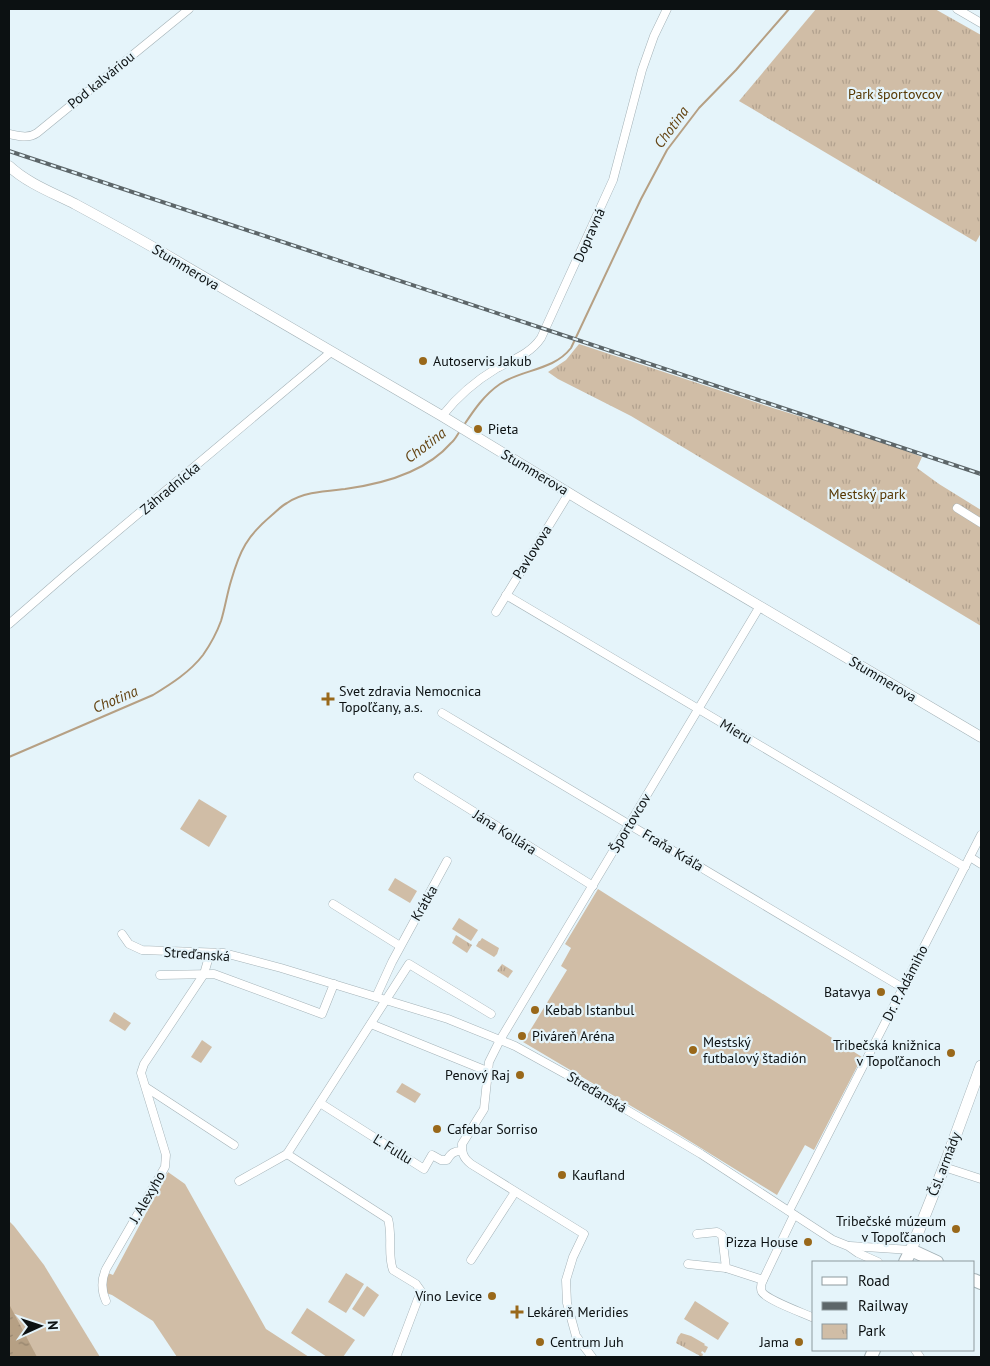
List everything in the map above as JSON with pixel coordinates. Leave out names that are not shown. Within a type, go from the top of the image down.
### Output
[{"type":"main road","name":"Čsl. armády","points":[[905,1261],[944,1167],[981,1066]]},
{"type":"main road","points":[[910,1250],[935,1261]]},
{"type":"street","name":"Pod kalváriou","points":[[9,134],[31,137],[37,133],[188,9]]},
{"type":"street","name":"Dopravná","points":[[442,416],[454,402],[473,386],[496,369],[532,350],[541,338],[613,180],[642,70],[654,36],[667,9]]},
{"type":"street","points":[[956,9],[981,23]]},
{"type":"street","name":"Stummerova","points":[[9,166],[16,173],[33,183],[160,251],[456,424],[981,737]]},
{"type":"street","name":"Záhradnícka","points":[[9,624],[331,352]]},
{"type":"street","name":"Pavlovova","points":[[496,612],[569,493]]},
{"type":"street","points":[[958,508],[981,523]]},
{"type":"street","name":"Mieru","points":[[506,595],[965,867]]},
{"type":"street","name":"Športovcov","points":[[462,1151],[462,1144],[484,1109],[489,1062],[500,1040],[760,606]]},
{"type":"street","name":"Fraňa Kráľa","points":[[442,713],[903,988]]},
{"type":"street","name":"Jána Kollára","points":[[418,777],[593,886]]},
{"type":"street","name":"Dr. P. Adámiho","points":[[791,1213],[819,1152],[981,835]]},
{"type":"street","points":[[970,857],[981,864]]},
{"type":"street","name":"Krátka","points":[[376,997],[400,946],[447,861]]},
{"type":"street","points":[[333,904],[400,946]]},
{"type":"street","name":"Streďanská","points":[[122,934],[129,944],[142,950],[224,953],[281,968],[448,1019],[515,1046],[571,1076],[701,1154],[833,1240],[876,1261]]},
{"type":"street","name":"J. Alexyho","points":[[106,1301],[102,1293],[101,1279],[165,1167],[166,1155],[141,1073],[144,1064],[204,974],[210,953]]},
{"type":"street","points":[[239,1181],[287,1154],[409,964],[491,1014]]},
{"type":"street","name":"Streďanská","points":[[160,975],[214,974],[322,1014],[334,984]]},
{"type":"street","points":[[371,1024],[487,1071]]},
{"type":"street","points":[[147,1088],[234,1144]]},
{"type":"street","name":"Ľ. Fullu","points":[[320,1103],[424,1169],[432,1155],[441,1160],[447,1160],[450,1154],[455,1151],[462,1151]]},
{"type":"street","points":[[462,1151],[471,1164],[584,1234],[573,1256],[566,1286],[567,1303],[576,1336],[591,1357]]},
{"type":"street","points":[[287,1154],[388,1219],[390,1228],[390,1262],[393,1270],[416,1284],[420,1291],[396,1357]]},
{"type":"street","points":[[944,1167],[981,1180]]},
{"type":"street","points":[[471,1260],[515,1192]]},
{"type":"street","points":[[791,1213],[761,1284],[762,1292],[789,1308],[812,1317]]},
{"type":"street","points":[[697,1234],[717,1232],[722,1235],[726,1268]]},
{"type":"street","name":"Streďanská","points":[[848,1246],[910,1250]]},
{"type":"street","points":[[688,1264],[726,1268],[763,1280]]},
{"type":"green space","name":"Park športovcov","points":[[816,9],[935,9],[981,35],[981,233],[976,242],[739,101]]},
{"type":"green space","name":"Mestský park","points":[[579,344],[883,442],[922,457],[917,468],[981,510],[981,626],[631,416],[558,379],[548,372],[566,360]]},
{"type":"green space","points":[[199,799],[227,816],[209,847],[180,829]]},
{"type":"green space","points":[[395,878],[417,891],[410,903],[388,890]]},
{"type":"green space","name":"Mestský futbalový štadión","points":[[598,889],[862,1057],[814,1150],[805,1145],[777,1195],[523,1042],[567,970],[561,966],[571,948],[565,944]]},
{"type":"green space","points":[[459,918],[478,930],[471,941],[452,929]]},
{"type":"green space","points":[[456,935],[472,945],[467,953],[452,943]]},
{"type":"green space","points":[[482,938],[499,948],[494,957],[476,946]]},
{"type":"green space","points":[[502,964],[513,971],[508,978],[497,971]]},
{"type":"green space","points":[[114,1012],[131,1023],[125,1031],[109,1021]]},
{"type":"green space","points":[[202,1040],[212,1047],[201,1063],[191,1057]]},
{"type":"green space","points":[[402,1083],[421,1094],[415,1103],[396,1092]]},
{"type":"green space","points":[[168,1172],[185,1184],[266,1329],[309,1357],[177,1357],[153,1321],[106,1293],[102,1284],[108,1273],[113,1275]]},
{"type":"green space","points":[[9,1221],[44,1265],[100,1357],[9,1357]]},
{"type":"green space","points":[[346,1273],[364,1284],[346,1313],[328,1302]]},
{"type":"green space","points":[[367,1286],[379,1295],[364,1317],[352,1309]]},
{"type":"green space","points":[[695,1301],[729,1323],[718,1340],[684,1319]]},
{"type":"green space","points":[[307,1308],[355,1340],[343,1357],[327,1357],[291,1333]]},
{"type":"green space","points":[[681,1333],[691,1336],[708,1347],[705,1353],[702,1351],[702,1357],[676,1343]]},
{"type":"water","points":[[9,1304],[37,1357],[9,1357]]},
{"type":"waterway","name":"Chotina","points":[[464,425],[494,388],[518,375],[546,366],[564,356],[571,348],[641,199],[667,150],[699,108],[736,70],[789,9]]},
{"type":"waterway","name":"Chotina","points":[[9,757],[153,695],[192,667],[203,655],[217,630],[234,570],[245,544],[256,530],[283,506],[293,499],[307,494],[359,487],[403,475],[429,462],[441,453],[460,431]]},
{"type":"railway","points":[[9,151],[981,474]]},
{"type":"place","name":"Autoservis Jakub","points":[[423,361]]},
{"type":"place","name":"Pieta","points":[[478,429]]},
{"type":"place","name":"Svet zdravia Nemocnica Topoľčany, a.s.","points":[[328,699]]},
{"type":"place","name":"Batavya","points":[[881,992]]},
{"type":"place","name":"Kebab Istanbul","points":[[535,1010]]},
{"type":"place","name":"Piváreň Aréna","points":[[522,1036]]},
{"type":"place","name":"Mestský futbalový štadión","points":[[693,1050]]},
{"type":"place","name":"Tribečská knižnica v Topoľčanoch","points":[[951,1053]]},
{"type":"place","name":"Penový Raj","points":[[520,1075]]},
{"type":"place","name":"Cafebar Sorriso","points":[[437,1129]]},
{"type":"place","name":"Kaufland","points":[[562,1175]]},
{"type":"place","name":"Tribečské múzeum v Topoľčanoch","points":[[956,1229]]},
{"type":"place","name":"Pizza House","points":[[808,1242]]},
{"type":"place","name":"Víno Levice","points":[[492,1296]]},
{"type":"place","name":"Lekáreň Meridies","points":[[517,1312]]},
{"type":"place","name":"Centrum Juh","points":[[540,1342]]},
{"type":"place","name":"Jama","points":[[799,1342]]}]
